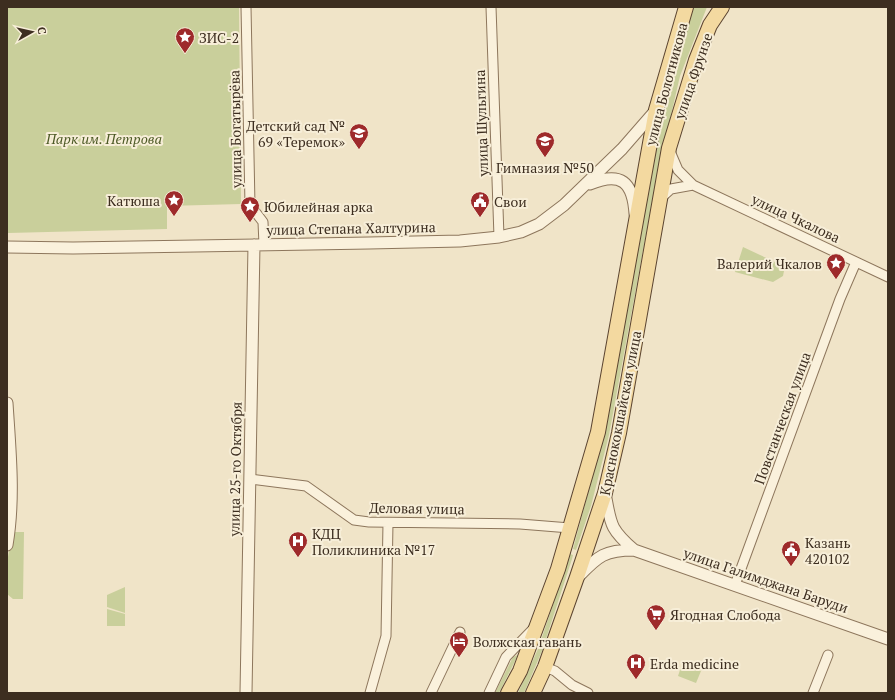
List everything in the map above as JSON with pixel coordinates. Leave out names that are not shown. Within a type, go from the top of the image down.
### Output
[{"type":"main road","name":"улица Болотникова","points":[[646,162],[656,110],[686,7]]},
{"type":"main road","name":"улица Фрунзе","points":[[669,148],[696,60],[710,25],[722,7]]},
{"type":"main road","name":"Краснококшайская улица","points":[[533,693],[545,667],[605,493],[619,433],[669,148]]},
{"type":"main road","name":"Краснококшайская улица","points":[[508,693],[520,671],[558,569],[598,432],[646,162]]},
{"type":"street","name":"улица Богатырёва","points":[[246,7],[250,205],[263,222],[259,245]]},
{"type":"street","name":"улица Шульгина","points":[[491,7],[499,237]]},
{"type":"street","name":"улица Степана Халтурина","points":[[7,247],[73,248],[460,241],[499,237],[521,232],[539,224],[584,187],[656,110]]},
{"type":"street","name":"улица Чкалова","points":[[669,148],[678,170],[693,185],[888,277]]},
{"type":"street","name":"улица Степана Халтурина","points":[[584,187],[603,179],[613,178],[624,182],[629,188],[635,208],[636,220]]},
{"type":"street","points":[[659,200],[670,189],[693,185]]},
{"type":"street","name":"улица 25-го Октября","points":[[246,693],[250,479],[259,245]]},
{"type":"street","name":"Повстанческая улица","points":[[735,585],[839,303],[856,262]]},
{"type":"street","points":[[7,403],[12,473],[10,526],[7,545]]},
{"type":"street","name":"Деловая улица","points":[[250,479],[306,486],[354,520],[388,523],[513,524],[570,528]]},
{"type":"street","name":"улица Галимджана Баруди","points":[[605,493],[612,526],[617,536],[634,550],[888,639]]},
{"type":"street","points":[[370,693],[386,636],[388,523]]},
{"type":"street","name":"улица Галимджана Баруди","points":[[577,577],[601,555],[612,551],[634,550]]},
{"type":"street","name":"Краснококшайская улица","points":[[488,693],[506,657],[537,625]]},
{"type":"street","points":[[431,693],[460,632]]},
{"type":"street","points":[[813,693],[828,655]]},
{"type":"street","points":[[545,667],[555,671],[572,685],[588,693]]},
{"type":"green space","name":"Парк им. Петрова","points":[[7,7],[239,7],[241,204],[167,206],[167,229],[8,233]]},
{"type":"green space","points":[[692,7],[707,7],[680,76],[656,180],[609,435],[591,506],[576,550],[573,549],[604,434],[649,178],[670,77]]},
{"type":"green space","points":[[743,247],[775,262],[784,271],[783,276],[773,282],[735,272]]},
{"type":"green space","points":[[12,532],[24,532],[23,599],[13,599],[7,594],[7,563]]},
{"type":"green space","points":[[570,554],[573,555],[572,559],[542,651],[524,693],[518,693],[538,649]]},
{"type":"green space","points":[[125,587],[125,613],[107,607],[107,595]]},
{"type":"green space","points":[[107,609],[125,614],[125,626],[107,626]]},
{"type":"green space","points":[[518,655],[499,693],[495,693],[513,657]]},
{"type":"green space","points":[[682,664],[701,671],[696,683],[678,676]]},
{"type":"place","name":"ЗИС-2","points":[[185,54]]},
{"type":"place","name":"Детский сад № 69 «Теремок»","points":[[359,150]]},
{"type":"place","name":"Гимназия №50","points":[[545,158]]},
{"type":"place","name":"Катюша","points":[[174,217]]},
{"type":"place","name":"Свои","points":[[480,218]]},
{"type":"place","name":"Юбилейная арка","points":[[250,223]]},
{"type":"place","name":"Валерий Чкалов","points":[[836,280]]},
{"type":"place","name":"КДЦ Поликлиника №17","points":[[298,558]]},
{"type":"place","name":"Казань 420102","points":[[791,567]]},
{"type":"place","name":"Ягодная Слобода","points":[[656,631]]},
{"type":"place","name":"Волжская гавань","points":[[459,658]]},
{"type":"place","name":"Erda medicine","points":[[636,680]]}]
